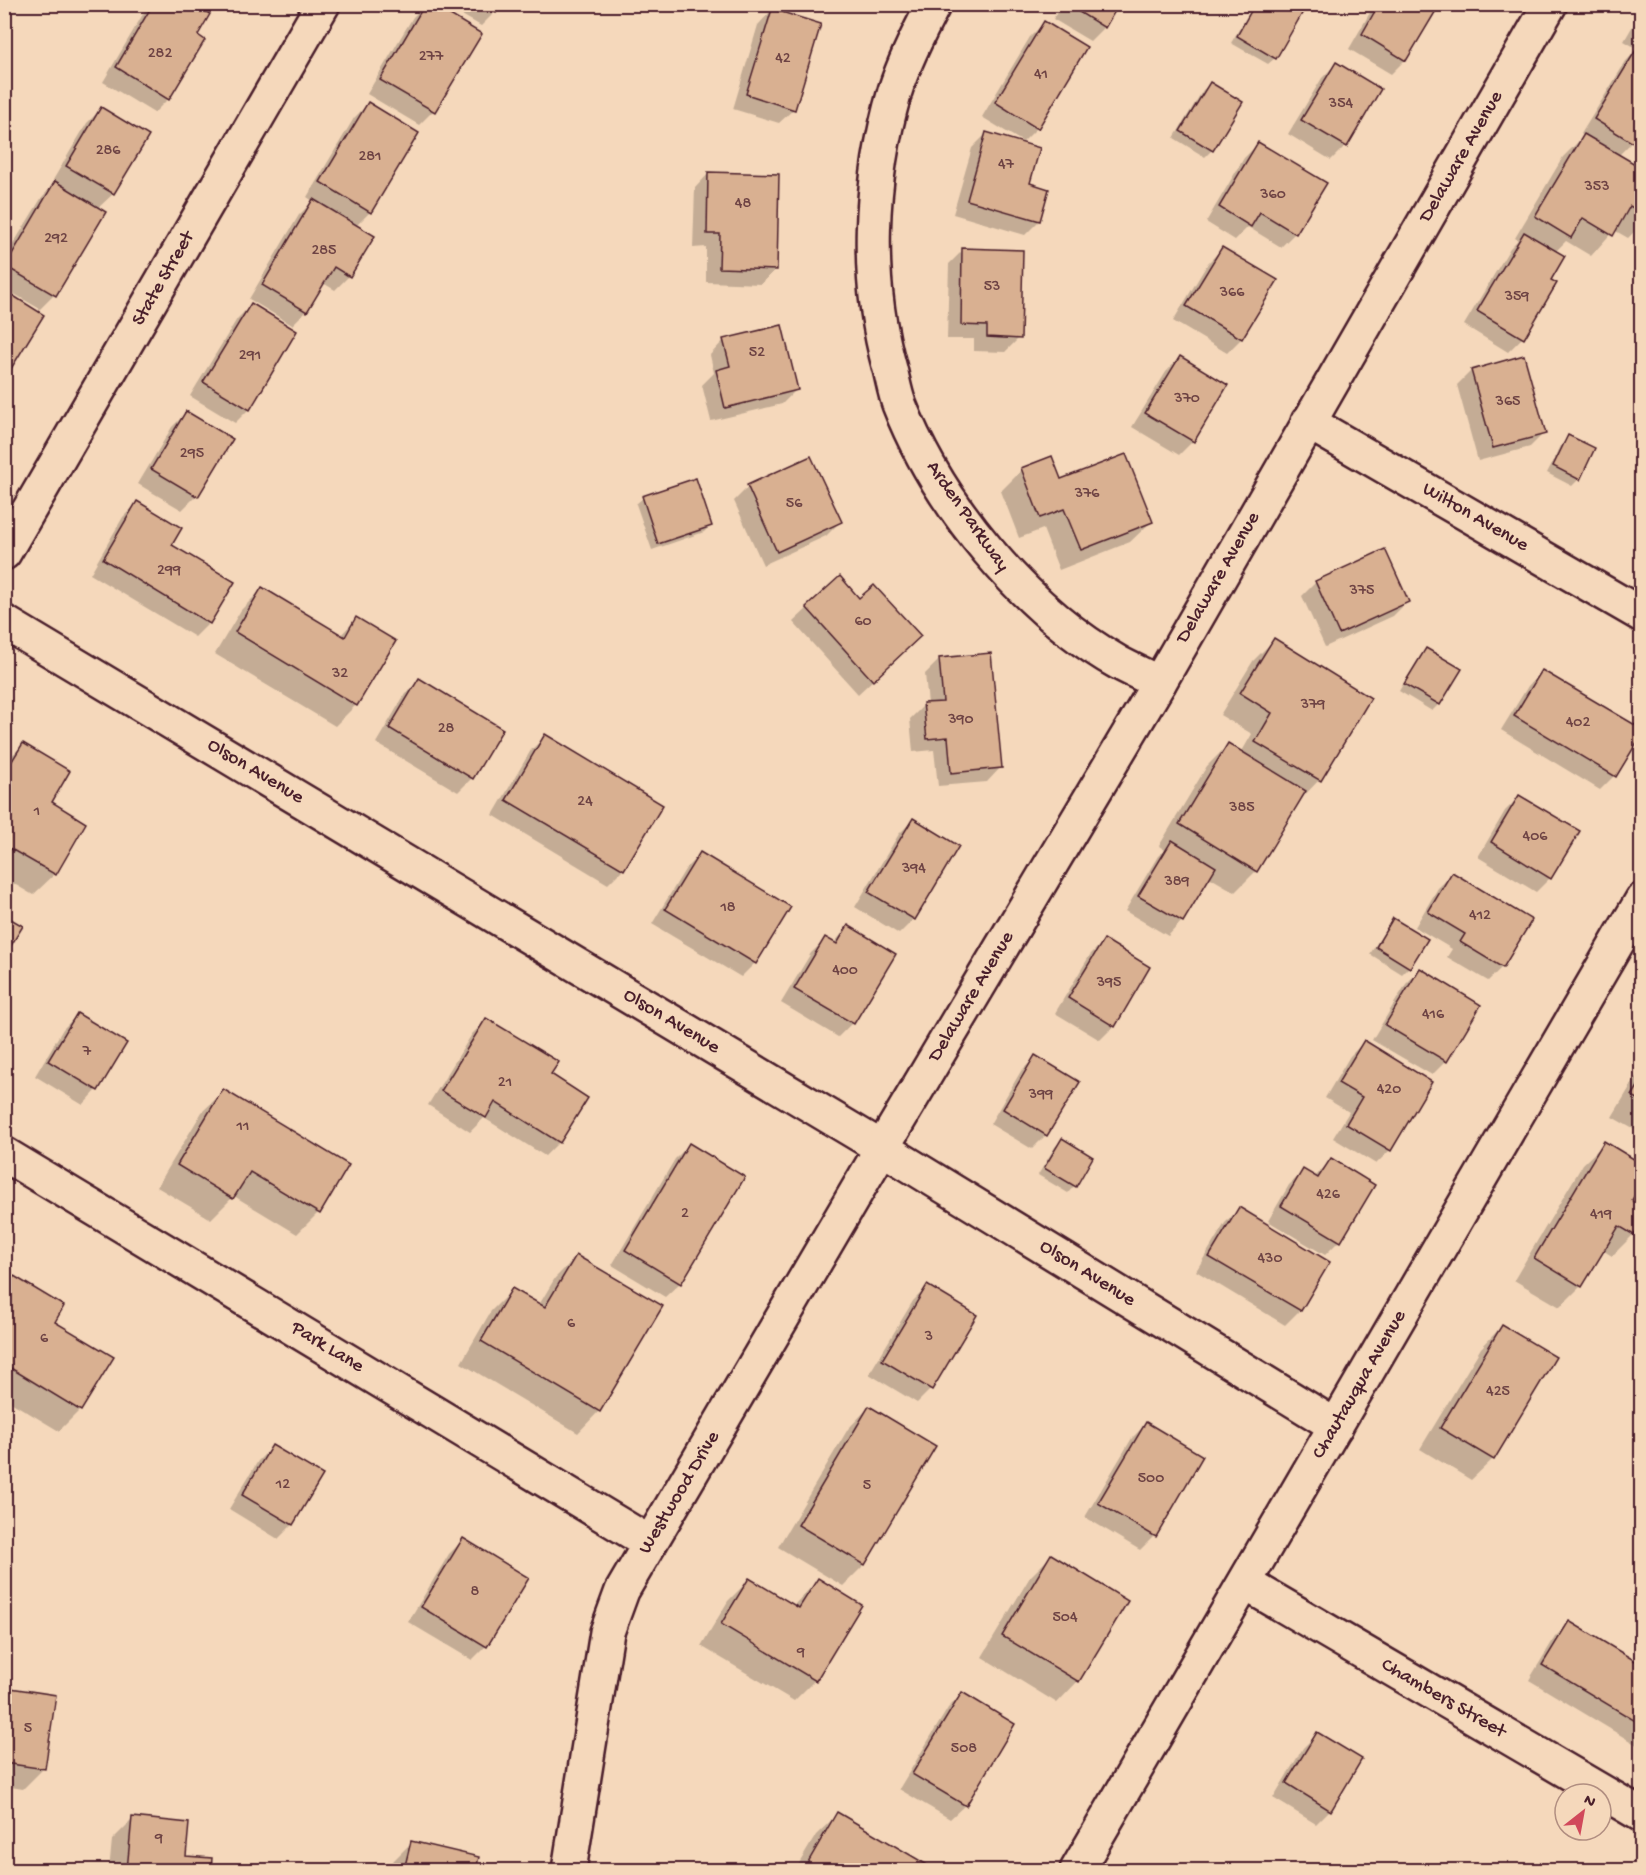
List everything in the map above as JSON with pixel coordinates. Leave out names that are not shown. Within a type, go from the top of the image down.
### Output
[{"type":"street","name":"State Street","points":[[4,553],[323,4]]},
{"type":"street","name":"Arden Parkway","points":[[934,4],[895,90],[883,142],[875,200],[873,275],[882,341],[899,404],[932,473],[969,526],[1012,579],[1060,622],[1118,663],[1159,683]]},
{"type":"street","name":"Delaware Avenue","points":[[882,1148],[1159,683],[1550,4]]},
{"type":"street","name":"Wilton Avenue","points":[[1308,422],[1641,615]]},
{"type":"street","name":"Olson Avenue","points":[[4,622],[882,1148],[1336,1426]]},
{"type":"street","name":"Chautauqua Avenue","points":[[1077,1870],[1641,900]]},
{"type":"street","name":"Westwood Drive","points":[[569,1870],[607,1632],[622,1591],[882,1148]]},
{"type":"street","name":"Park Lane","points":[[4,1154],[650,1543]]},
{"type":"street","name":"Chambers Street","points":[[1245,1583],[1641,1815]]},
{"type":"building","points":[[153,4],[193,4],[210,14],[198,35],[205,40],[169,100],[116,67]]},
{"type":"building","points":[[425,4],[432,4],[482,34],[435,112],[380,80]]},
{"type":"building","points":[[482,4],[501,4],[496,13]]},
{"type":"building","points":[[1066,4],[1119,4],[1105,28]]},
{"type":"building","points":[[1255,4],[1294,4],[1304,10],[1276,59],[1237,36]]},
{"type":"building","points":[[1379,4],[1440,4],[1406,61],[1362,34]]},
{"type":"building","points":[[772,9],[821,24],[795,110],[746,94]]},
{"type":"building","points":[[1044,21],[1087,47],[1038,129],[995,102]]},
{"type":"building","points":[[1639,45],[1642,46],[1642,129],[1633,143],[1594,119]]},
{"type":"building","points":[[1336,62],[1381,89],[1347,147],[1301,120]]},
{"type":"building","points":[[1210,82],[1243,102],[1213,151],[1180,131]]},
{"type":"building","points":[[368,102],[419,133],[371,213],[320,182]]},
{"type":"building","points":[[101,107],[149,136],[114,194],[66,166]]},
{"type":"building","points":[[986,132],[1040,148],[1030,183],[1049,189],[1040,221],[967,200]]},
{"type":"building","points":[[1584,134],[1642,168],[1642,213],[1630,206],[1613,236],[1583,218],[1571,238],[1535,216]]},
{"type":"building","points":[[1258,142],[1327,183],[1296,234],[1260,212],[1251,227],[1219,207]]},
{"type":"building","points":[[708,172],[779,174],[777,270],[719,268],[720,234],[707,234]]},
{"type":"building","points":[[55,181],[106,212],[56,296],[5,266]]},
{"type":"building","points":[[313,199],[375,236],[350,277],[334,267],[307,312],[262,285]]},
{"type":"building","points":[[1524,232],[1565,256],[1551,280],[1557,283],[1524,339],[1477,311]]},
{"type":"building","points":[[1222,247],[1278,280],[1242,339],[1186,306]]},
{"type":"building","points":[[962,248],[1023,250],[1021,339],[987,337],[987,326],[961,325]]},
{"type":"building","points":[[4,290],[44,315],[4,380]]},
{"type":"building","points":[[251,303],[297,331],[250,410],[203,382]]},
{"type":"building","points":[[782,325],[798,390],[725,408],[716,370],[730,366],[723,339]]},
{"type":"building","points":[[1524,355],[1546,434],[1493,448],[1471,370]]},
{"type":"building","points":[[1180,356],[1228,385],[1194,442],[1145,413]]},
{"type":"building","points":[[186,411],[233,439],[198,497],[151,469]]},
{"type":"building","points":[[1568,435],[1595,448],[1580,480],[1553,466]]},
{"type":"building","points":[[1126,454],[1153,522],[1081,550],[1064,509],[1040,518],[1021,468],[1052,456],[1061,479]]},
{"type":"building","points":[[811,456],[842,522],[777,552],[747,485]]},
{"type":"building","points":[[696,478],[712,526],[658,544],[642,496]]},
{"type":"building","points":[[137,501],[182,528],[172,545],[235,582],[210,624],[103,559]]},
{"type":"building","points":[[1385,549],[1409,602],[1339,634],[1315,581]]},
{"type":"building","points":[[840,576],[859,598],[874,585],[921,636],[873,681],[806,607]]},
{"type":"building","points":[[262,587],[345,637],[356,617],[396,641],[357,706],[235,632]]},
{"type":"building","points":[[1274,638],[1371,698],[1321,781],[1255,742],[1272,713],[1240,693]]},
{"type":"building","points":[[1426,648],[1462,669],[1440,705],[1404,684]]},
{"type":"building","points":[[991,653],[1002,768],[951,773],[948,737],[927,739],[923,703],[943,702],[939,658]]},
{"type":"building","points":[[1542,670],[1642,729],[1642,734],[1616,777],[1514,716]]},
{"type":"building","points":[[419,678],[503,729],[473,779],[389,728]]},
{"type":"building","points":[[545,734],[663,805],[624,870],[506,800]]},
{"type":"building","points":[[23,743],[70,771],[52,802],[86,823],[56,875],[4,845],[4,774]]},
{"type":"building","points":[[1228,743],[1306,791],[1257,872],[1179,824]]},
{"type":"building","points":[[1519,795],[1580,831],[1551,879],[1491,842]]},
{"type":"building","points":[[913,818],[959,846],[915,920],[868,892]]},
{"type":"building","points":[[1172,840],[1216,867],[1183,922],[1138,896]]},
{"type":"building","points":[[700,852],[791,907],[756,964],[665,909]]},
{"type":"building","points":[[1452,872],[1532,920],[1503,968],[1460,942],[1465,934],[1428,912]]},
{"type":"building","points":[[4,915],[23,926],[4,957]]},
{"type":"building","points":[[1393,918],[1428,939],[1410,968],[1376,947]]},
{"type":"building","points":[[848,925],[896,954],[854,1024],[794,989],[825,937],[837,944]]},
{"type":"building","points":[[1104,939],[1150,967],[1115,1027],[1068,998]]},
{"type":"building","points":[[1420,968],[1481,1005],[1447,1062],[1385,1025]]},
{"type":"building","points":[[77,1013],[127,1043],[98,1091],[48,1061]]},
{"type":"building","points":[[486,1018],[559,1062],[551,1074],[588,1098],[560,1143],[495,1102],[486,1118],[441,1091]]},
{"type":"building","points":[[1364,1040],[1432,1082],[1391,1151],[1346,1124],[1362,1097],[1338,1083]]},
{"type":"building","points":[[1035,1055],[1080,1082],[1047,1136],[1003,1109]]},
{"type":"building","points":[[1642,1080],[1642,1101],[1632,1096]]},
{"type":"building","points":[[223,1089],[349,1165],[320,1214],[250,1172],[233,1199],[177,1165]]},
{"type":"building","points":[[1062,1138],[1093,1157],[1076,1187],[1044,1168]]},
{"type":"building","points":[[1604,1141],[1642,1164],[1642,1183],[1632,1200],[1642,1206],[1642,1224],[1634,1235],[1619,1226],[1582,1287],[1534,1258]]},
{"type":"building","points":[[689,1143],[745,1177],[681,1284],[625,1250]]},
{"type":"building","points":[[1331,1158],[1375,1185],[1341,1242],[1281,1206],[1303,1169],[1318,1178]]},
{"type":"building","points":[[1239,1207],[1330,1262],[1301,1311],[1209,1257]]},
{"type":"building","points":[[576,1255],[663,1306],[600,1412],[481,1341],[512,1288],[545,1307]]},
{"type":"building","points":[[14,1276],[64,1306],[55,1322],[114,1357],[81,1411],[4,1364],[4,1291]]},
{"type":"building","points":[[927,1285],[977,1315],[932,1390],[882,1360]]},
{"type":"building","points":[[1502,1325],[1556,1357],[1494,1460],[1440,1428]]},
{"type":"building","points":[[869,1406],[936,1446],[865,1565],[798,1525]]},
{"type":"building","points":[[1146,1422],[1203,1456],[1156,1537],[1098,1503]]},
{"type":"building","points":[[272,1445],[323,1475],[293,1525],[242,1495]]},
{"type":"building","points":[[463,1538],[529,1578],[487,1647],[421,1607]]},
{"type":"building","points":[[1051,1554],[1128,1601],[1079,1682],[1002,1636]]},
{"type":"building","points":[[749,1578],[799,1608],[818,1578],[862,1605],[816,1681],[721,1624]]},
{"type":"building","points":[[1569,1621],[1642,1665],[1642,1725],[1542,1665]]},
{"type":"building","points":[[4,1687],[56,1695],[45,1769],[4,1763]]},
{"type":"building","points":[[962,1692],[1015,1724],[966,1806],[912,1774]]},
{"type":"building","points":[[1317,1732],[1362,1759],[1331,1811],[1286,1783]]},
{"type":"building","points":[[837,1812],[936,1870],[819,1870],[807,1864]]},
{"type":"building","points":[[132,1817],[189,1823],[186,1856],[212,1858],[211,1870],[127,1870]]},
{"type":"building","points":[[411,1841],[479,1857],[476,1870],[404,1870]]}]
